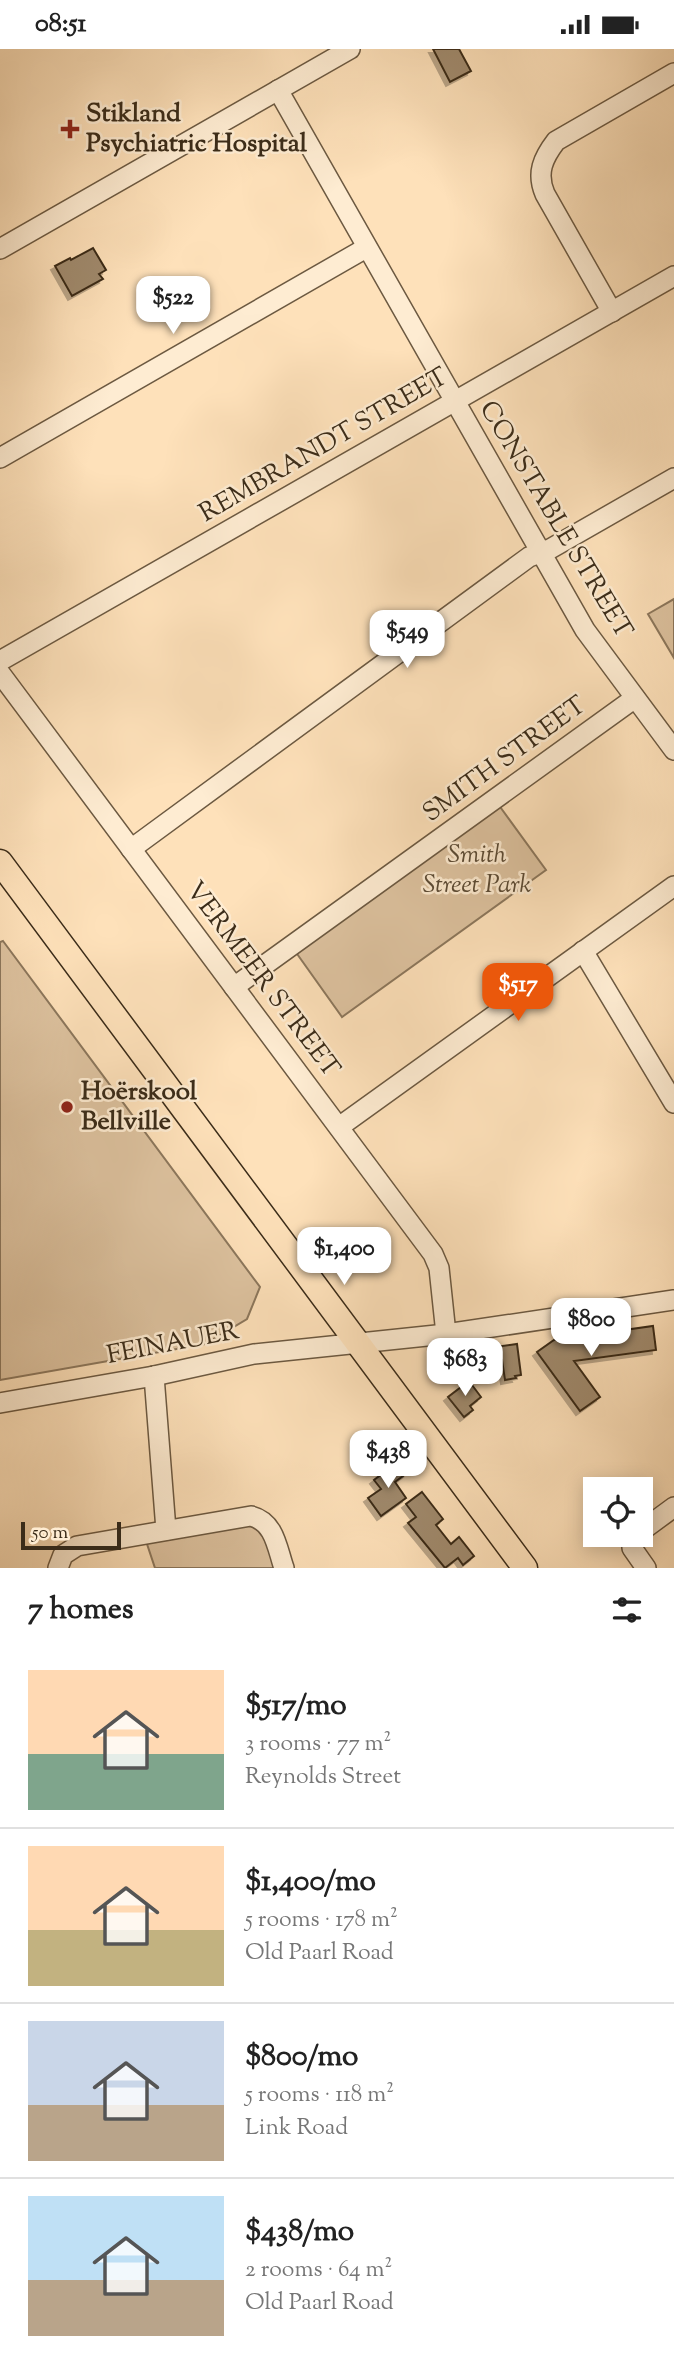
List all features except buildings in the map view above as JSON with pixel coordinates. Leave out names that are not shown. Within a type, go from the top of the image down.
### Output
[{"type":"main road","points":[[0,862],[525,1568]]},
{"type":"street","points":[[0,249],[350,49]]},
{"type":"street","points":[[612,312],[545,194],[540,183],[541,169],[545,155],[556,141],[674,73]]},
{"type":"street","name":"CONSTABLE STREET","points":[[278,90],[584,630],[674,750]]},
{"type":"street","points":[[0,458],[366,248]]},
{"type":"street","name":"REMBRANDT STREET","points":[[0,661],[674,277]]},
{"type":"street","points":[[131,849],[488,585],[529,557],[674,478]]},
{"type":"street","name":"VERMEER STREET","points":[[0,673],[436,1259],[446,1334]]},
{"type":"street","name":"SMITH STREET","points":[[234,986],[635,698]]},
{"type":"street","points":[[339,1127],[674,886]]},
{"type":"street","points":[[583,951],[674,1103]]},
{"type":"street","name":"FEINAUER","points":[[0,1403],[154,1376],[254,1354],[446,1334],[670,1306]]},
{"type":"street","points":[[154,1376],[166,1530]]},
{"type":"street","points":[[653,1523],[674,1507]]},
{"type":"street","points":[[58,1568],[63,1555],[72,1548],[246,1516],[257,1517],[270,1527],[284,1568]]},
{"type":"street","points":[[632,1547],[646,1568]]},
{"type":"green space","points":[[674,599],[674,658],[648,614]]},
{"type":"green space","name":"Smith Street Park","points":[[498,804],[546,870],[342,1017],[295,951]]},
{"type":"green space","name":"Hoërskool Bellville","points":[[3,941],[260,1287],[247,1319],[205,1344],[0,1380],[0,942]]},
{"type":"green space","points":[[246,1523],[261,1527],[277,1568],[155,1568],[146,1541]]},
{"type":"place","name":"Stikland Psychiatric Hospital","points":[[70,129]]},
{"type":"place","name":"Hoërskool Bellville","points":[[67,1107]]}]
